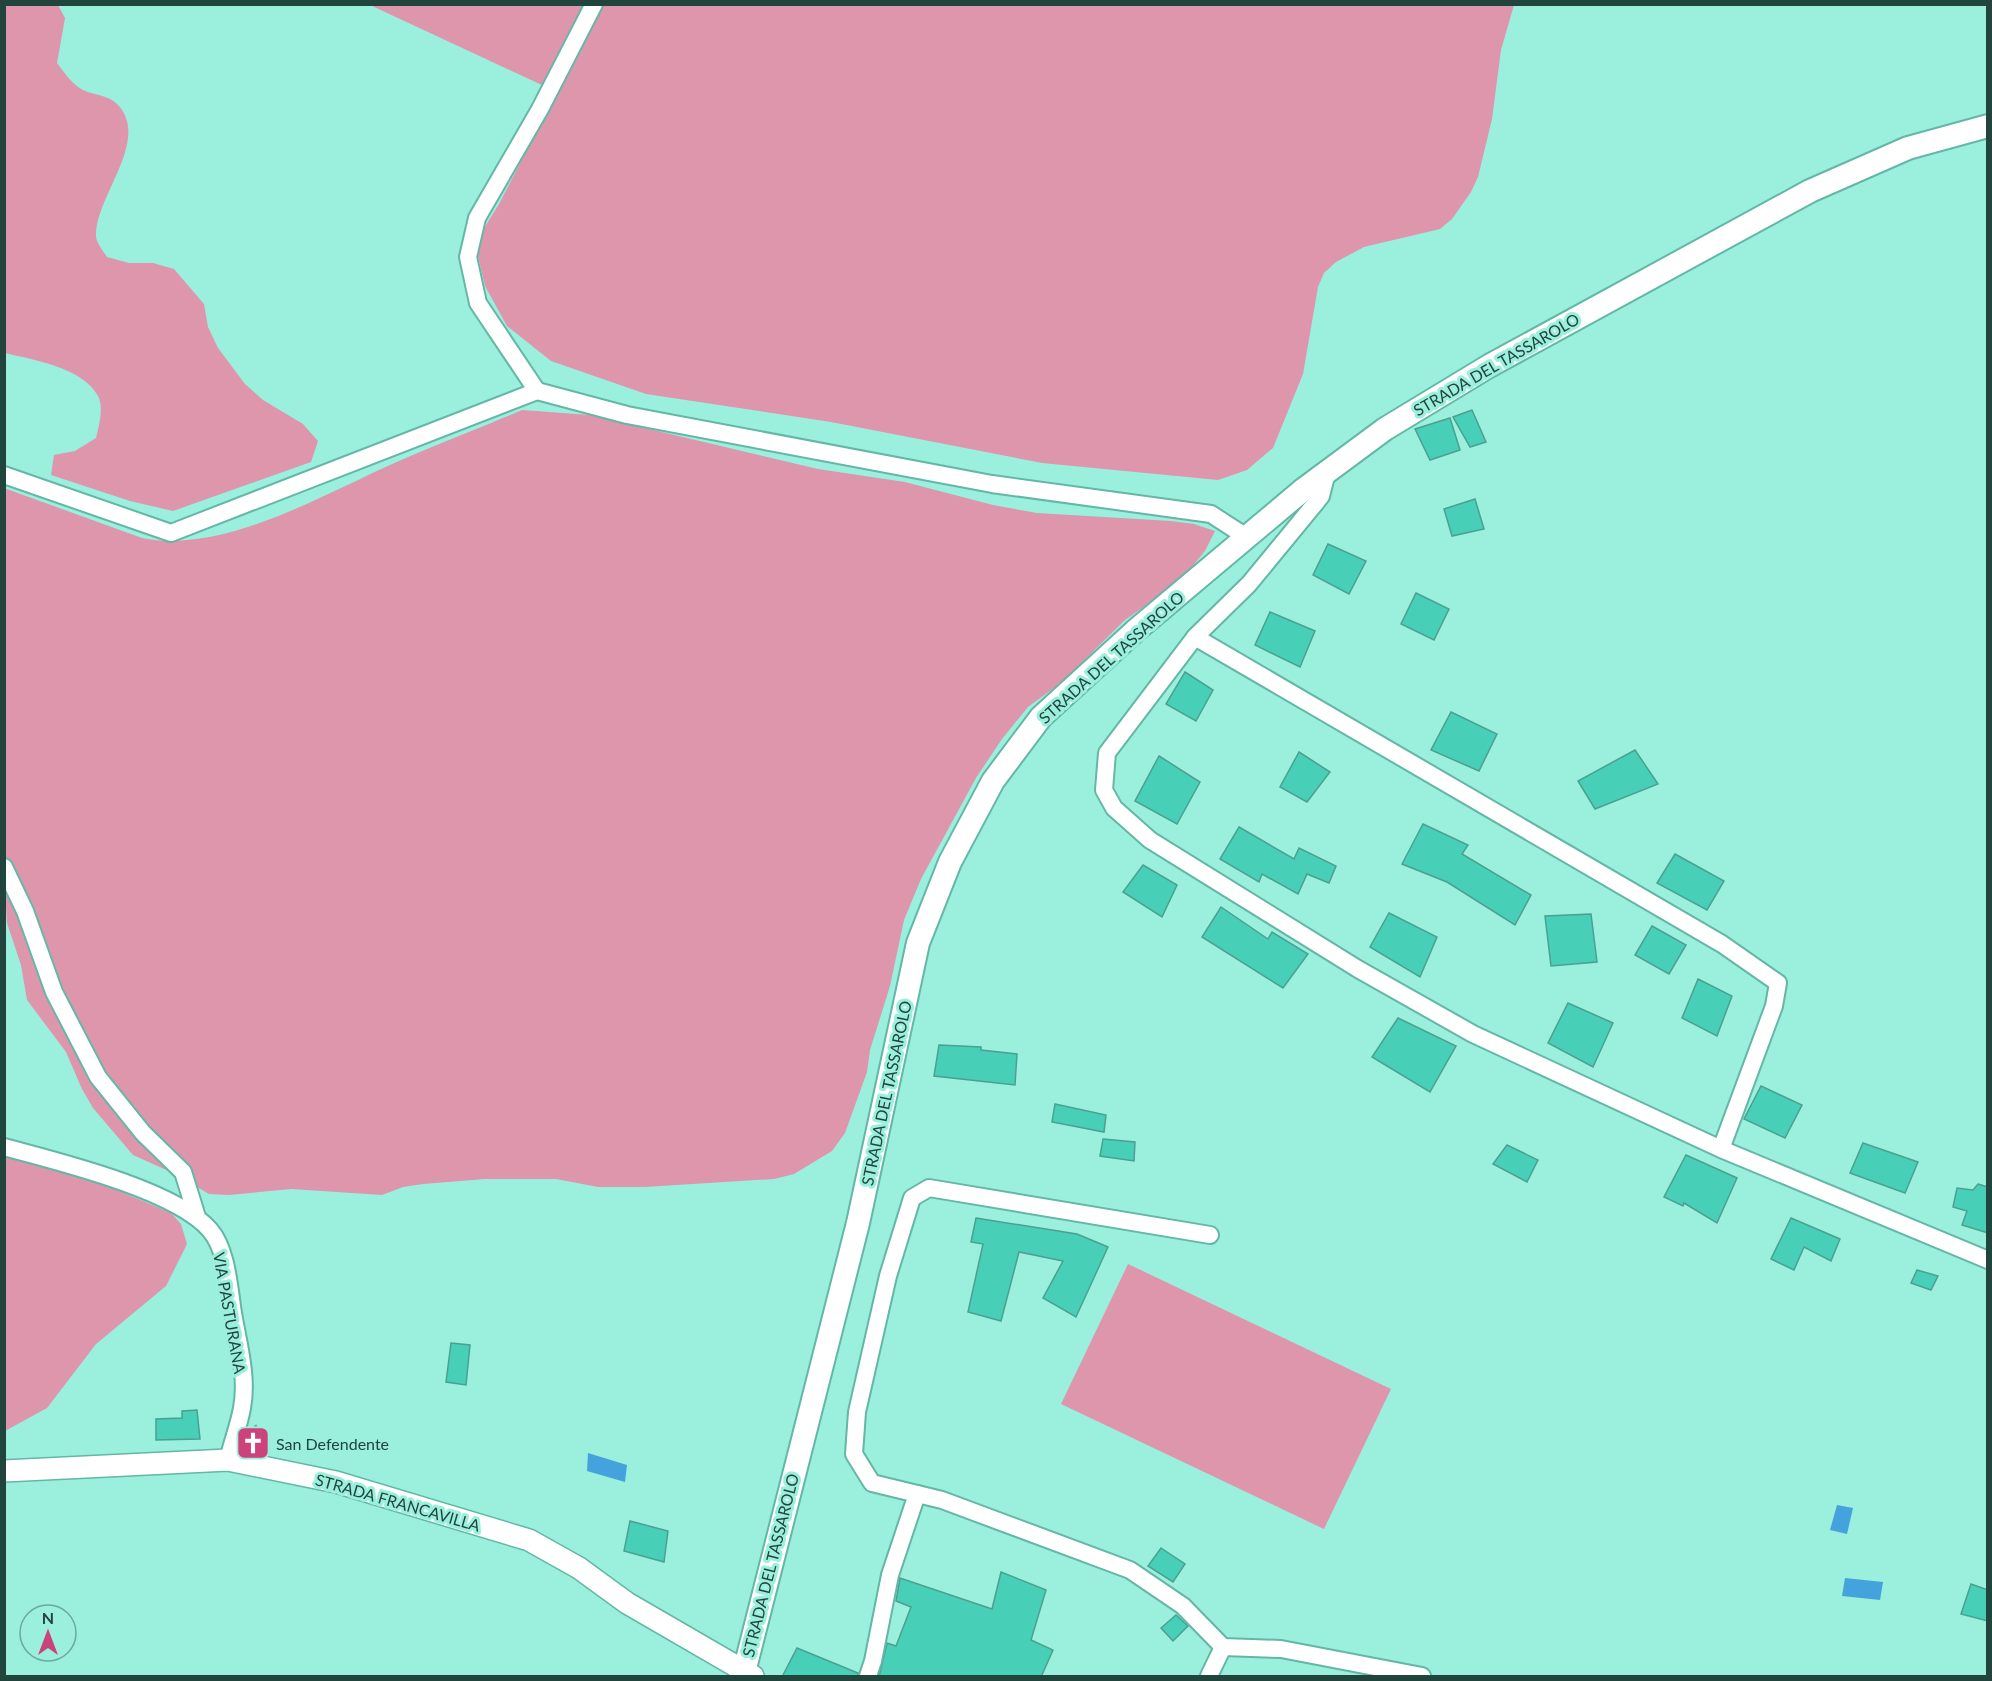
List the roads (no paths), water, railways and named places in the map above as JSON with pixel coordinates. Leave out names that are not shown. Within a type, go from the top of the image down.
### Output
[{"type":"main road","name":"STRADA DEL TASSAROLO","points":[[746,1675],[858,1223],[918,944],[950,862],[993,781],[1041,717],[1135,631],[1327,472],[1385,429],[1489,366],[1810,191],[1908,148],[1988,126]]},
{"type":"street","points":[[537,391],[478,303],[468,257],[477,218],[540,109],[594,4]]},
{"type":"street","points":[[4,475],[171,533],[537,391],[627,415],[992,484],[1211,514],[1248,538]]},
{"type":"street","points":[[1327,472],[1321,496],[1314,505],[1249,584],[1195,637],[1107,753],[1104,790],[1114,808],[1150,840],[1358,969],[1473,1034],[1721,1149],[1988,1260]]},
{"type":"street","points":[[1195,637],[1712,938],[1778,983],[1774,1006],[1721,1149]]},
{"type":"street","points":[[4,867],[25,911],[54,992],[98,1077],[143,1133],[183,1172],[197,1217]]},
{"type":"street","name":"VIA PASTURANA","points":[[4,1147],[149,1191],[197,1217],[212,1231],[222,1252],[242,1367],[243,1406],[228,1461]]},
{"type":"street","points":[[1210,1235],[929,1188],[912,1198],[888,1276],[857,1412],[854,1454],[872,1483],[942,1500],[1130,1570],[1183,1606],[1222,1647],[1281,1649],[1422,1677]]},
{"type":"street","name":"STRADA FRANCAVILLA","points":[[4,1471],[228,1461],[268,1466],[336,1482],[529,1540],[579,1568],[627,1603],[725,1659],[746,1675]]},
{"type":"street","points":[[868,1677],[890,1575],[917,1494]]},
{"type":"street","points":[[1209,1677],[1222,1647]]},
{"type":"water","points":[[588,1453],[627,1465],[625,1482],[587,1471]]},
{"type":"water","points":[[1837,1505],[1853,1508],[1847,1534],[1830,1530]]},
{"type":"water","points":[[1845,1578],[1883,1582],[1880,1600],[1842,1596]]},
{"type":"place","name":"San Defendente","points":[[253,1443]]}]
